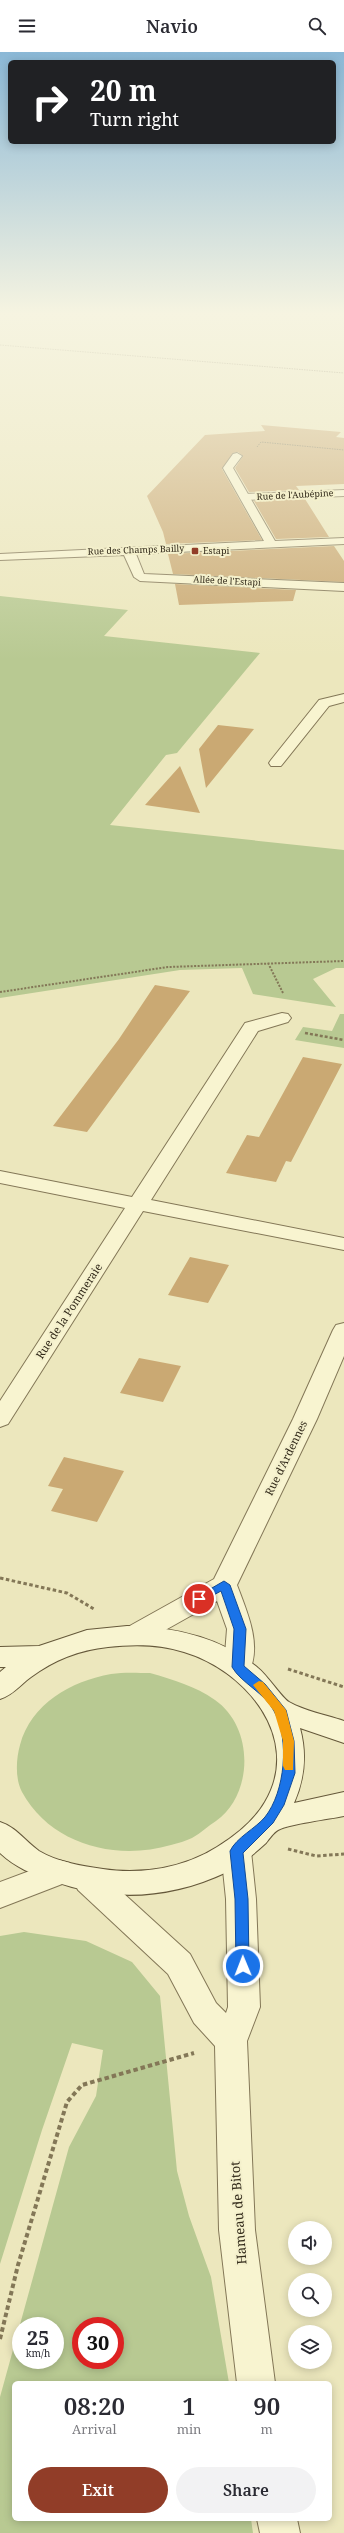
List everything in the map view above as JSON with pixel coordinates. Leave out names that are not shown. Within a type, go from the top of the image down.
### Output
[{"type":"street","points":[[228,468],[237,456]]},
{"type":"street","name":"Rue de l'Aubépine","points":[[228,468],[271,544]]},
{"type":"street","name":"Rue des Champs Bailly","points":[[0,557],[344,540]]},
{"type":"street","name":"Allée de l'Estapi","points":[[128,550],[140,577],[344,587]]},
{"type":"street","points":[[276,763],[324,703],[344,698]]},
{"type":"street","name":"Rue de la Pommeraie","points":[[0,1419],[251,1027],[282,1018]]},
{"type":"street","points":[[0,1177],[344,1244]]},
{"type":"street","name":"Rue d'Ardennes","points":[[224,1585],[305,1419],[344,1330]]},
{"type":"street","points":[[129,1635],[224,1585],[240,1629],[238,1667]]},
{"type":"street","points":[[0,1689],[23,1668],[41,1656],[66,1645],[93,1638],[129,1635],[164,1637],[191,1643],[216,1653],[238,1667],[261,1687],[280,1710],[289,1741],[289,1773],[278,1805],[253,1836]]},
{"type":"street","points":[[0,1657],[41,1656]]},
{"type":"street","points":[[280,1710],[344,1732]]},
{"type":"street","points":[[0,1834],[28,1859],[59,1872],[89,1881],[115,1884],[167,1880],[192,1874],[253,1836],[344,1804]]},
{"type":"street","name":"Hameau de Bitot","points":[[253,1836],[241,1899],[244,2007],[231,2041],[237,2230],[256,2381]]},
{"type":"street","points":[[0,1895],[59,1872]]},
{"type":"street","points":[[89,1881],[179,1964],[206,2013],[231,2041]]},
{"type":"street","points":[[277,2521],[280,2533]]},
{"type":"lane","name":"Rue de l'Aubépine","points":[[245,498],[344,493]]},
{"type":"path","points":[[228,468],[238,467],[261,442],[344,450]]},
{"type":"path","points":[[0,992],[168,966],[344,961]]},
{"type":"path","points":[[268,963],[284,996]]},
{"type":"path","points":[[299,1032],[344,1040]]},
{"type":"path","points":[[0,1578],[76,1596],[89,1604],[129,1635]]},
{"type":"path","points":[[253,1836],[305,1855],[331,1857],[344,1854]]},
{"type":"path","points":[[0,2339],[18,2265],[67,2102],[82,2085],[231,2041]]},
{"type":"green space","points":[[0,596],[128,610],[104,636],[260,653],[177,753],[166,755],[110,825],[344,850],[344,968],[336,968],[313,979],[336,1007],[253,994],[242,968],[180,970],[0,998]]},
{"type":"green space","points":[[340,1014],[344,1014],[344,1048],[295,1040],[303,1027],[332,1031]]},
{"type":"green space","points":[[150,1673],[176,1681],[200,1691],[215,1700],[228,1712],[237,1726],[242,1743],[244,1760],[243,1778],[237,1794],[228,1809],[216,1821],[192,1838],[171,1845],[129,1851],[107,1849],[87,1844],[67,1836],[50,1825],[34,1810],[20,1787],[17,1775],[18,1756],[25,1730],[43,1706],[55,1697],[81,1682],[111,1674]]},
{"type":"green space","points":[[24,1932],[86,1941],[132,1962],[160,1996],[177,2171],[189,2216],[211,2277],[229,2381],[12,2381],[12,2521],[251,2521],[253,2533],[0,2533],[0,2397],[12,2354],[12,2369],[64,2369],[64,2317],[22,2317],[69,2147],[96,2096],[103,2050],[72,2043],[42,2130],[0,2264],[0,1936]]},
{"type":"building","points":[[264,429],[304,429],[341,432],[336,437],[344,438],[344,484],[296,486],[299,490],[249,492],[235,468],[243,456],[238,452],[233,453],[222,469],[262,540],[166,544],[163,532],[147,496],[205,435],[265,431]]},
{"type":"building","points":[[305,499],[329,537],[276,539],[254,501]]},
{"type":"building","points":[[334,546],[344,561],[344,582],[173,574],[168,554]]},
{"type":"building","points":[[175,584],[296,590],[293,601],[179,605]]},
{"type":"building","points":[[218,725],[254,729],[206,788],[199,749]]},
{"type":"building","points":[[180,766],[200,813],[145,805]]},
{"type":"building","points":[[155,985],[190,991],[87,1132],[53,1126],[119,1039]]},
{"type":"building","points":[[303,1057],[342,1064],[291,1162],[286,1161],[276,1182],[226,1173],[247,1135],[259,1137]]},
{"type":"building","points":[[190,1257],[229,1265],[208,1303],[168,1295]]},
{"type":"building","points":[[139,1358],[181,1366],[163,1402],[120,1393]]},
{"type":"building","points":[[64,1457],[124,1471],[97,1522],[51,1511],[63,1489],[48,1486]]},
{"type":"slow traffic","points":[[259,1685],[280,1710],[289,1741],[289,1766]]},
{"type":"place","name":"Estapi","points":[[195,551]]},
{"type":"route","points":[[199,1599],[224,1585],[240,1629],[238,1667],[261,1687],[280,1710],[289,1741],[289,1773],[285,1789],[278,1805],[269,1820],[254,1836],[236,1851],[241,1899],[243,1966]]}]
